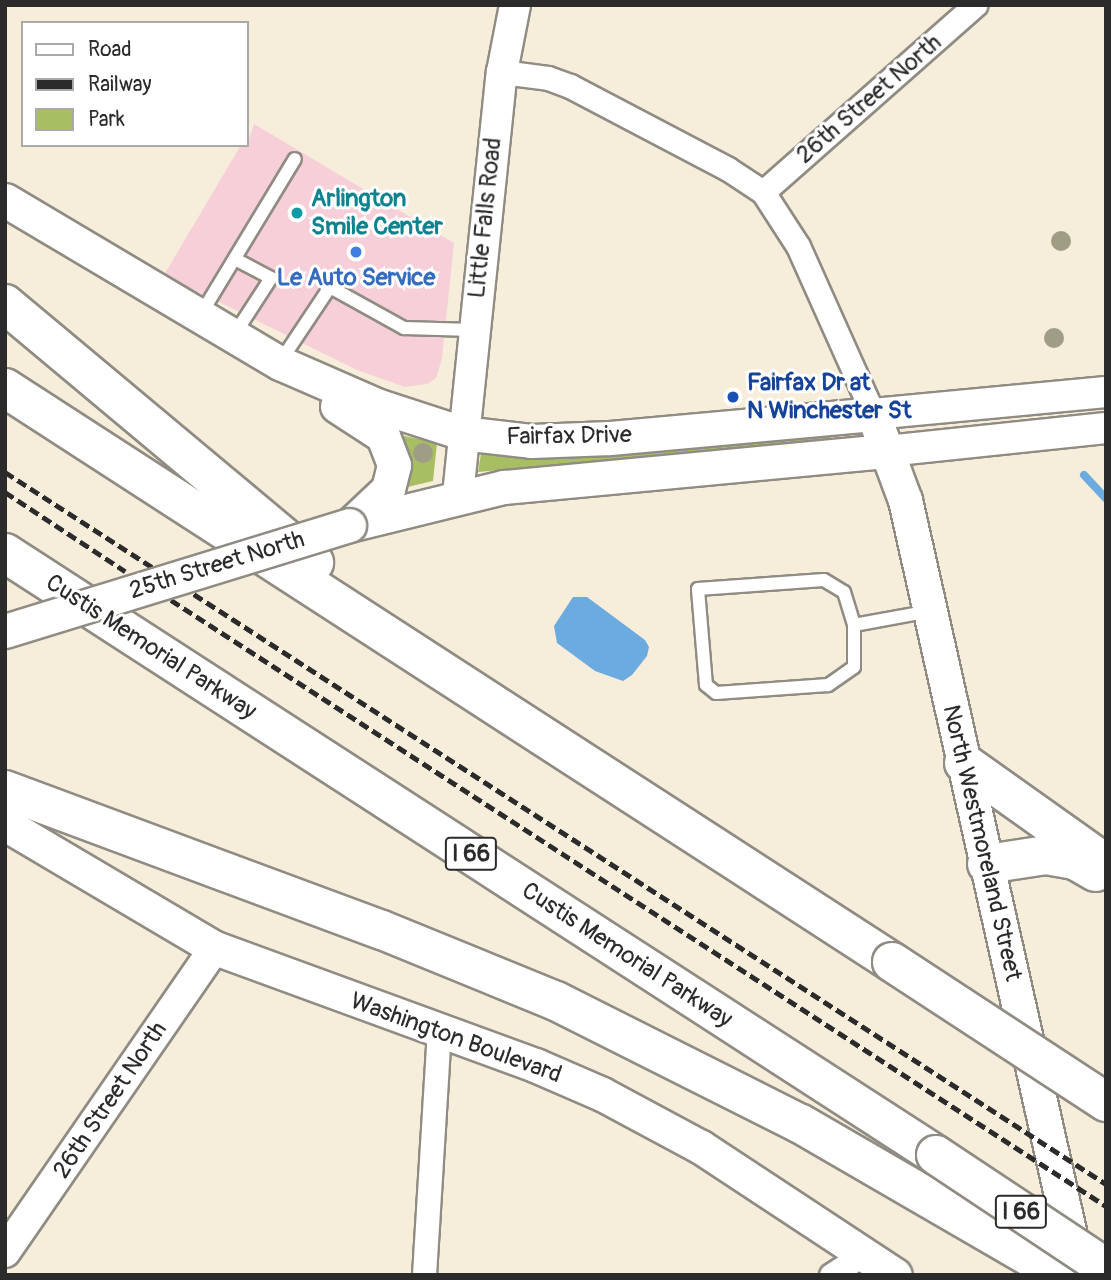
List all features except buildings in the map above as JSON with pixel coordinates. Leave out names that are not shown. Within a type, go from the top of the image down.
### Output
[{"type":"highway","points":[[5,304],[468,687]]},
{"type":"highway","points":[[5,388],[1106,1101]]},
{"type":"highway","name":"Custis Memorial Parkway","points":[[5,553],[936,1155],[1106,1268]]},
{"type":"highway","points":[[964,763],[1106,864]]},
{"type":"highway","points":[[5,790],[394,934],[556,1001],[720,1081],[947,1206],[1062,1275]]},
{"type":"highway","points":[[987,864],[1055,855],[1086,866],[1106,880]]},
{"type":"main road","name":"Fairfax Drive","points":[[5,200],[280,363],[379,406],[462,433],[531,441],[610,438],[873,414]]},
{"type":"main road","points":[[280,363],[372,426],[390,449],[394,465],[391,484],[377,503],[349,525]]},
{"type":"main road","name":"North Westmoreland Street","points":[[873,414],[902,489],[1079,1275]]},
{"type":"main road","name":"Fairfax Drive","points":[[349,525],[458,495],[504,487],[887,452]]},
{"type":"main road","name":"25th Street North","points":[[5,631],[349,525]]},
{"type":"main road","name":"Washington Boulevard","points":[[5,824],[215,948],[535,1065],[636,1112],[711,1154],[895,1275]]},
{"type":"street","name":"Little Falls Road","points":[[462,433],[502,72],[515,5]]},
{"type":"street","name":"26th Street North","points":[[762,192],[975,5]]},
{"type":"street","points":[[502,72],[548,78],[570,86],[728,169],[762,192],[798,246],[873,414]]},
{"type":"street","name":"Fairfax Drive","points":[[873,414],[1106,392]]},
{"type":"street","name":"Fairfax Drive","points":[[887,452],[1106,428]]},
{"type":"street","points":[[458,495],[462,433]]},
{"type":"street","name":"26th Street North","points":[[5,1252],[215,948]]},
{"type":"street","points":[[424,1275],[439,1030]]},
{"type":"street","points":[[831,1275],[863,1254]]},
{"type":"lane","points":[[200,315],[295,159]]},
{"type":"lane","points":[[234,335],[271,278],[235,259]]},
{"type":"lane","points":[[280,363],[330,287],[404,328],[473,330]]},
{"type":"lane","points":[[824,580],[844,592],[854,625],[854,667],[828,685],[716,693],[706,684],[698,589],[824,580]]},
{"type":"lane","points":[[854,625],[930,611]]},
{"type":"shaded area","points":[[254,124],[454,243],[442,358],[436,378],[427,384],[405,387],[357,370],[164,275],[240,147],[248,147]]},
{"type":"green space","points":[[836,432],[829,440],[478,472],[482,447]]},
{"type":"green space","points":[[400,435],[437,443],[433,481],[403,488]]},
{"type":"water","points":[[573,597],[587,597],[645,640],[649,647],[647,656],[632,675],[623,681],[595,671],[557,643],[554,626]]},
{"type":"waterway","points":[[1084,475],[1106,499]]},
{"type":"railway","points":[[5,472],[1106,1184]]},
{"type":"railway","points":[[5,492],[125,571]]},
{"type":"railway","points":[[171,600],[1106,1206]]},
{"type":"place","name":"Arlington Smile Center","points":[[297,213]]},
{"type":"place","name":"Le Auto Service","points":[[356,252]]},
{"type":"place","name":"Fairfax Dr at N Winchester St","points":[[733,397]]}]
